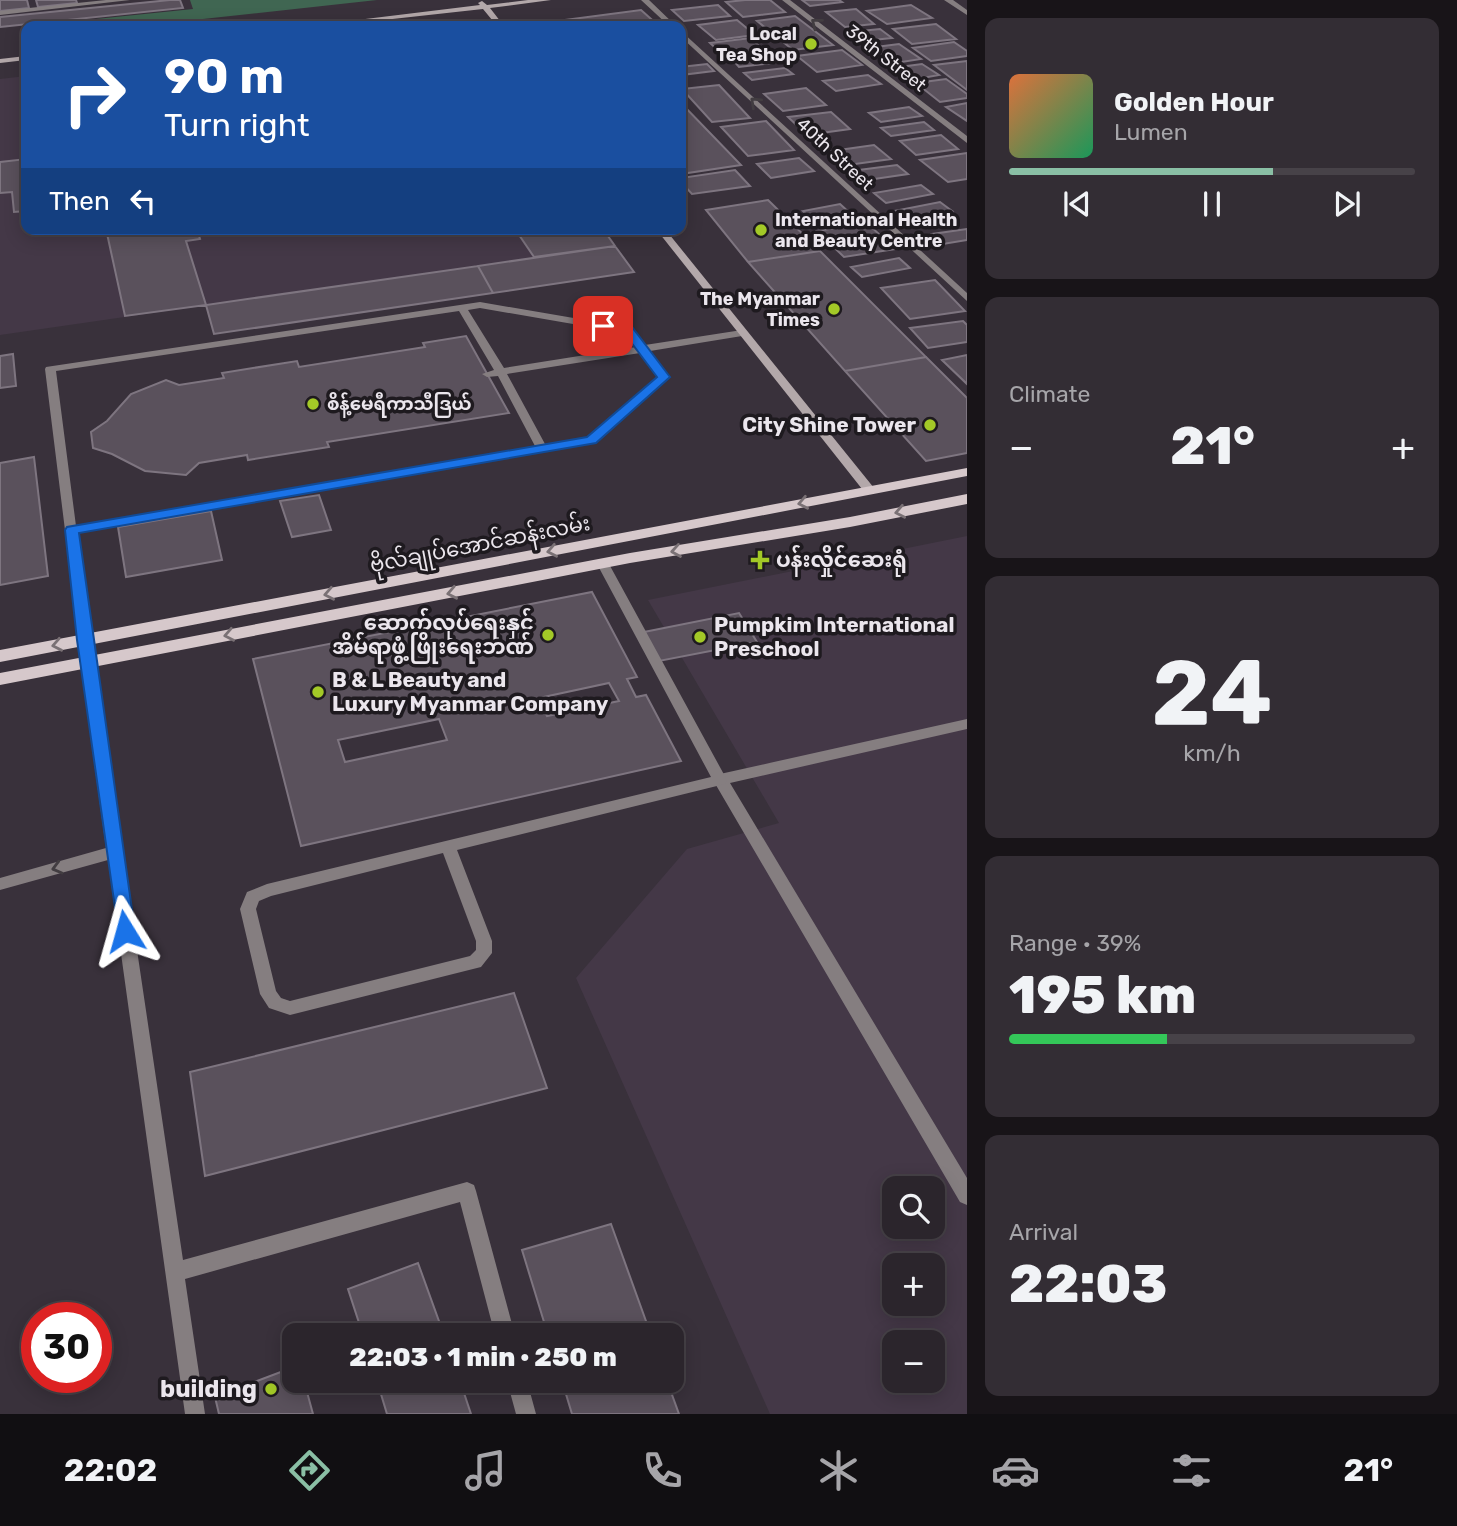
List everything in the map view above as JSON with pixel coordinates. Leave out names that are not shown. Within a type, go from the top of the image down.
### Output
[{"type":"main road","points":[[349,21],[483,3],[547,0]]},
{"type":"main road","points":[[483,3],[497,21]]},
{"type":"main road","points":[[0,61],[21,59]]},
{"type":"main road","points":[[665,235],[870,491]]},
{"type":"main road","name":"ဗိုလ်ချုပ်အောင်ဆန်းလမ်း","points":[[0,656],[967,472]]},
{"type":"main road","points":[[833,498],[850,522]]},
{"type":"main road","name":"ဗိုလ်ချုပ်အောင်ဆန်းလမ်း","points":[[0,678],[630,558],[850,522],[967,499]]},
{"type":"main road","points":[[619,538],[630,558]]},
{"type":"street","points":[[0,13],[123,0]]},
{"type":"street","points":[[645,0],[668,21]]},
{"type":"street","name":"39th Street","points":[[786,0],[967,140]]},
{"type":"street","points":[[948,0],[967,13]]},
{"type":"street","name":"40th Street","points":[[686,38],[967,298]]},
{"type":"street","points":[[72,530],[591,440],[664,377],[628,330],[480,305],[50,369],[114,852],[195,1414]]},
{"type":"street","points":[[461,307],[501,372],[542,449]]},
{"type":"street","points":[[487,374],[741,333]]},
{"type":"street","points":[[603,564],[720,780],[967,1196]]},
{"type":"street","points":[[447,845],[484,941],[484,953],[475,962],[290,1008],[275,1003],[268,994],[248,909],[253,897],[267,890],[447,845],[720,780],[967,724]]},
{"type":"street","points":[[0,884],[114,852]]},
{"type":"street","points":[[174,1272],[467,1191],[502,1323]]},
{"type":"street","points":[[520,1393],[526,1414]]},
{"type":"shaded area","points":[[21,77],[21,235],[607,235],[615,246],[0,335],[0,79]]},
{"type":"shaded area","points":[[967,536],[967,1414],[770,1414],[576,978],[687,849],[779,823],[648,600]]},
{"type":"green space","points":[[190,0],[377,0],[184,21],[77,21],[193,9]]},
{"type":"building","points":[[0,0],[27,0],[29,8],[0,11]]},
{"type":"building","points":[[36,0],[76,0],[77,3],[38,7]]},
{"type":"building","points":[[170,0],[180,0],[183,8],[58,21],[21,21],[21,25],[0,27],[0,17]]},
{"type":"building","points":[[770,0],[785,12],[743,17],[726,2]]},
{"type":"building","points":[[802,0],[839,0],[842,2],[810,6]]},
{"type":"building","points":[[718,5],[730,16],[684,21],[672,10]]},
{"type":"building","points":[[911,5],[932,18],[887,24],[867,11]]},
{"type":"building","points":[[856,9],[874,24],[845,27],[826,12]]},
{"type":"building","points":[[641,10],[653,21],[557,21]]},
{"type":"building","points":[[795,16],[833,45],[793,50],[757,21]]},
{"type":"building","points":[[737,20],[755,35],[716,40],[698,25]]},
{"type":"building","points":[[936,24],[956,39],[912,44],[893,29]]},
{"type":"building","points":[[880,29],[892,38],[863,41],[851,32]]},
{"type":"building","points":[[751,38],[763,50],[722,54],[710,43]]},
{"type":"building","points":[[954,42],[967,51],[967,56],[931,61],[913,48]]},
{"type":"building","points":[[899,44],[921,59],[889,64],[868,48]]},
{"type":"building","points":[[842,50],[862,65],[817,72],[797,56]]},
{"type":"building","points":[[775,55],[782,62],[739,67],[732,59]]},
{"type":"building","points":[[967,61],[967,90],[934,65]]},
{"type":"building","points":[[707,64],[714,71],[686,74],[686,66]]},
{"type":"building","points":[[922,64],[939,75],[917,79],[900,67]]},
{"type":"building","points":[[785,68],[793,74],[752,80],[744,73]]},
{"type":"building","points":[[868,75],[881,84],[836,91],[823,81]]},
{"type":"building","points":[[946,79],[967,94],[967,98],[940,102],[916,83]]},
{"type":"building","points":[[719,85],[750,118],[712,122],[686,93],[686,89]]},
{"type":"building","points":[[806,88],[826,105],[783,111],[764,94]]},
{"type":"building","points":[[967,103],[967,121],[946,107]]},
{"type":"building","points":[[909,107],[922,116],[881,122],[869,113]]},
{"type":"building","points":[[686,108],[741,165],[686,173]]},
{"type":"building","points":[[831,112],[850,129],[807,135],[788,117]]},
{"type":"building","points":[[766,121],[794,150],[748,156],[721,127]]},
{"type":"building","points":[[924,122],[934,130],[891,136],[881,128]]},
{"type":"building","points":[[941,135],[958,149],[916,155],[900,141]]},
{"type":"building","points":[[874,145],[891,159],[848,165],[832,151]]},
{"type":"building","points":[[967,153],[967,179],[948,182],[920,160]]},
{"type":"building","points":[[799,158],[814,171],[771,178],[757,164]]},
{"type":"building","points":[[21,160],[21,211],[14,212],[12,192],[0,193],[0,162]]},
{"type":"building","points":[[897,165],[908,174],[861,181],[851,171]]},
{"type":"building","points":[[735,170],[750,186],[692,194],[686,187],[686,177]]},
{"type":"building","points":[[921,185],[933,194],[886,203],[874,193]]},
{"type":"building","name":"International Health and Beauty Centre","points":[[768,200],[820,251],[748,262],[706,210]]},
{"type":"building","points":[[940,202],[952,211],[901,221],[889,212]]},
{"type":"building","points":[[840,204],[851,214],[813,220],[803,211]]},
{"type":"building","points":[[867,223],[895,249],[844,257],[817,231]]},
{"type":"building","points":[[967,229],[967,240],[943,244],[932,234]]},
{"type":"building","points":[[107,235],[199,235],[200,239],[186,241],[206,305],[125,316]]},
{"type":"building","points":[[519,235],[607,235],[615,246],[534,257]]},
{"type":"building","points":[[615,246],[634,272],[493,293],[478,266]]},
{"type":"building","name":"The Myanmar Times","points":[[820,251],[926,357],[845,371],[748,262]]},
{"type":"building","points":[[899,258],[910,268],[862,277],[851,267]]},
{"type":"building","points":[[478,266],[493,293],[214,334],[206,305]]},
{"type":"building","points":[[935,280],[965,311],[910,319],[881,288]]},
{"type":"building","points":[[963,321],[967,325],[967,342],[928,348],[910,328]]},
{"type":"building","name":"စိန့်မေရီကာသီဒြယ်","points":[[466,336],[509,413],[327,442],[329,447],[248,460],[247,455],[199,463],[186,475],[145,471],[112,454],[93,448],[91,432],[107,421],[131,394],[166,380],[179,385],[224,378],[222,373],[297,361],[299,367],[425,347],[423,343]]},
{"type":"building","points":[[13,354],[16,386],[0,388],[0,356]]},
{"type":"building","points":[[967,355],[967,384],[942,360]]},
{"type":"building","name":"City Shine Tower","points":[[926,357],[967,398],[967,453],[926,461],[845,371]]},
{"type":"building","points":[[34,457],[48,576],[0,585],[0,463]]},
{"type":"building","points":[[319,495],[331,530],[292,537],[280,501]]},
{"type":"building","points":[[211,511],[222,560],[126,577],[118,527]]},
{"type":"building","points":[[592,592],[637,677],[627,679],[636,697],[646,695],[681,761],[301,846],[253,659]],"holes":[[[609,683],[619,701],[547,716],[539,698]],[[439,719],[447,740],[345,762],[338,740]]]},
{"type":"building","name":"Pumpkim International Preschool","points":[[739,613],[757,642],[659,661],[644,632]]},
{"type":"building","points":[[514,993],[547,1088],[205,1176],[190,1072]]},
{"type":"building","points":[[611,1224],[647,1323],[544,1323],[522,1250]]},
{"type":"building","points":[[418,1263],[440,1323],[359,1323],[348,1289]]},
{"type":"building","name":"building","points":[[282,1372],[282,1393],[307,1393],[313,1414],[219,1414],[215,1397]]},
{"type":"building","points":[[381,1393],[464,1393],[471,1414],[387,1414]]},
{"type":"building","points":[[566,1393],[671,1393],[679,1414],[572,1414]]},
{"type":"place","name":"Local Tea Shop","points":[[811,44]]},
{"type":"place","name":"International Health and Beauty Centre","points":[[761,230]]},
{"type":"place","name":"The Myanmar Times","points":[[834,309]]},
{"type":"place","name":"စိန့်မေရီကာသီဒြယ်","points":[[313,404]]},
{"type":"place","name":"City Shine Tower","points":[[930,425]]},
{"type":"place","name":"ပန်းလှိုင်ဆေးရုံ","points":[[760,560]]},
{"type":"place","name":"ဆောက်လုပ်ရေးနှင့် အိမ်ရာဖွံ့ဖြိုးရေးဘဏ်","points":[[548,635]]},
{"type":"place","name":"Pumpkim International Preschool","points":[[700,637]]},
{"type":"place","name":"B & L Beauty and Luxury Myanmar Company","points":[[318,692]]},
{"type":"place","name":"building","points":[[271,1389]]},
{"type":"route","points":[[125,931],[72,530],[591,440],[664,377],[628,330],[603,326]]}]
